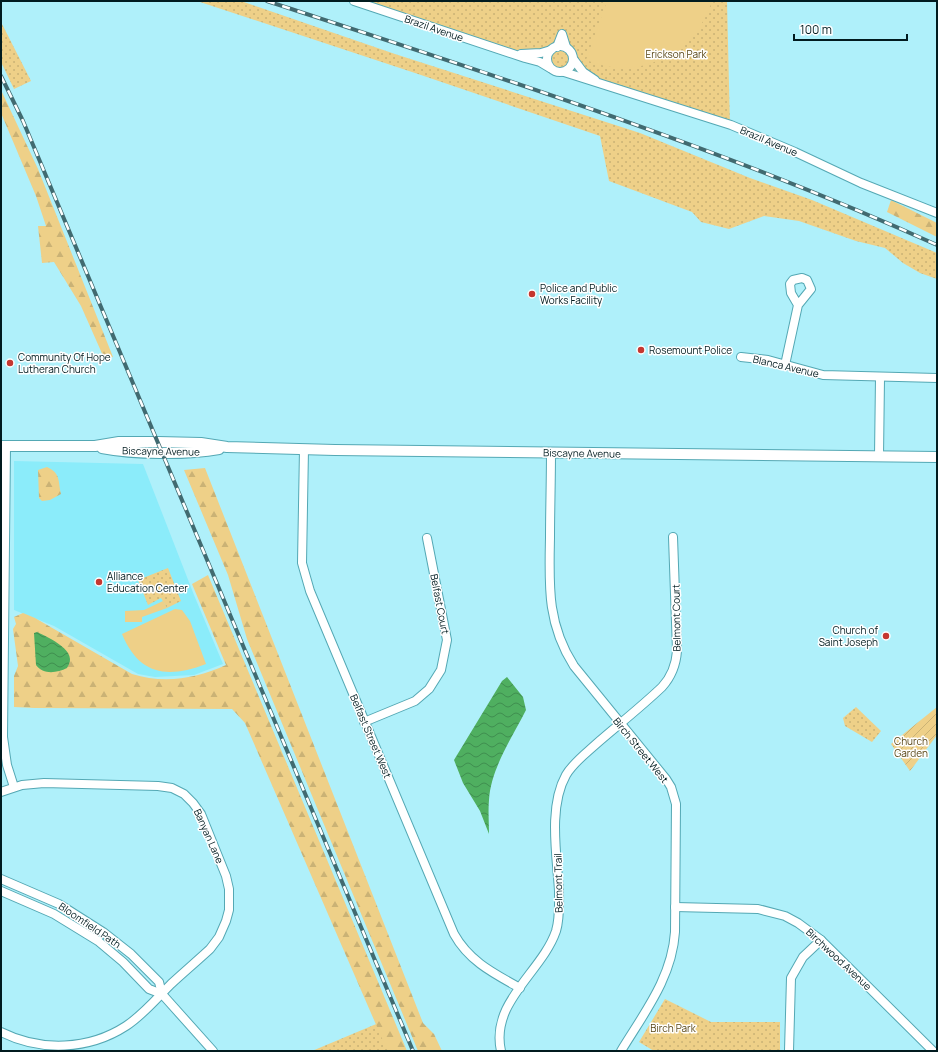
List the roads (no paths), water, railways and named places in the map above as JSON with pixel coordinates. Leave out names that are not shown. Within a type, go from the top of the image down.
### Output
[{"type":"street","name":"Brazil Avenue","points":[[354,1],[514,55],[540,62],[556,72],[564,72],[587,81],[598,82],[731,125],[795,152],[861,183],[937,213]]},
{"type":"street","points":[[550,68],[548,57],[562,34],[566,47]]},
{"type":"street","name":"Brazil Avenue","points":[[514,55],[541,53],[554,48],[566,47],[572,52],[574,60],[583,72],[598,82]]},
{"type":"street","points":[[564,72],[570,68],[574,60]]},
{"type":"street","points":[[785,365],[798,305]]},
{"type":"street","name":"Blanca Avenue","points":[[741,357],[785,365],[823,375],[880,378],[937,378]]},
{"type":"street","points":[[880,378],[880,456]]},
{"type":"street","name":"Biscayne Avenue","points":[[4,446],[95,446],[118,442],[158,442],[201,443],[227,447],[304,449],[937,457]]},
{"type":"street","points":[[4,446],[2,737],[7,765],[14,786]]},
{"type":"street","name":"Belfast Street West","points":[[304,449],[302,553],[304,573],[364,722],[456,938],[468,954],[480,965],[520,988]]},
{"type":"street","name":"Birch Street West","points":[[551,452],[549,594],[554,624],[563,648],[574,666],[661,772],[671,787],[676,812],[676,906],[674,944],[666,976],[620,1051]]},
{"type":"street","name":"Belmont Court","points":[[620,723],[662,687],[671,675],[676,660],[673,537]]},
{"type":"street","name":"Belfast Court","points":[[364,722],[415,701],[429,689],[441,670],[447,640],[427,538]]},
{"type":"street","name":"Belmont Trail","points":[[501,1051],[500,1034],[502,1018],[520,988],[550,945],[557,930],[559,909],[556,805],[560,788],[572,766],[620,723]]},
{"type":"street","name":"Banyan Lane","points":[[1,792],[14,786],[44,783],[165,786],[184,794],[197,808],[226,876],[229,889],[228,910],[223,929],[210,949],[142,1014],[126,1026],[107,1036],[89,1042],[67,1046],[48,1046],[27,1042],[1,1032]]},
{"type":"street","name":"Bloomfield Path","points":[[1,879],[59,904],[103,932],[131,954],[159,982],[162,994]]},
{"type":"street","name":"Bloomfield Path","points":[[1,892],[40,907],[80,929],[123,962],[149,989],[162,994],[213,1051]]},
{"type":"street","name":"Birchwood Avenue","points":[[676,906],[745,908],[772,912],[798,923],[821,940],[933,1051]]},
{"type":"street","points":[[789,1051],[791,978],[802,957],[821,940]]},
{"type":"water","points":[[37,632],[55,642],[66,651],[70,662],[67,668],[59,671],[46,672],[36,665],[34,633]]},
{"type":"water","points":[[507,677],[523,697],[526,710],[503,754],[494,776],[489,800],[489,834],[480,811],[463,783],[454,760],[502,681]]},
{"type":"railway","points":[[267,1],[521,85],[689,144],[855,209],[937,245]]},
{"type":"railway","points":[[1,76],[23,121],[413,1051]]},
{"type":"place","name":"Police and Public Works Facility","points":[[532,294]]},
{"type":"place","name":"Rosemount Police","points":[[641,350]]},
{"type":"place","name":"Community Of Hope Lutheran Church","points":[[10,363]]},
{"type":"place","name":"Alliance Education Center","points":[[99,582]]},
{"type":"place","name":"Church of Saint Joseph","points":[[886,636]]},
{"type":"park label","name":"Erickson Park","points":[[676,54]]},
{"type":"park label","name":"Church Garden","points":[[911,746]]},
{"type":"park label","name":"Birch Park","points":[[673,1028]]}]
